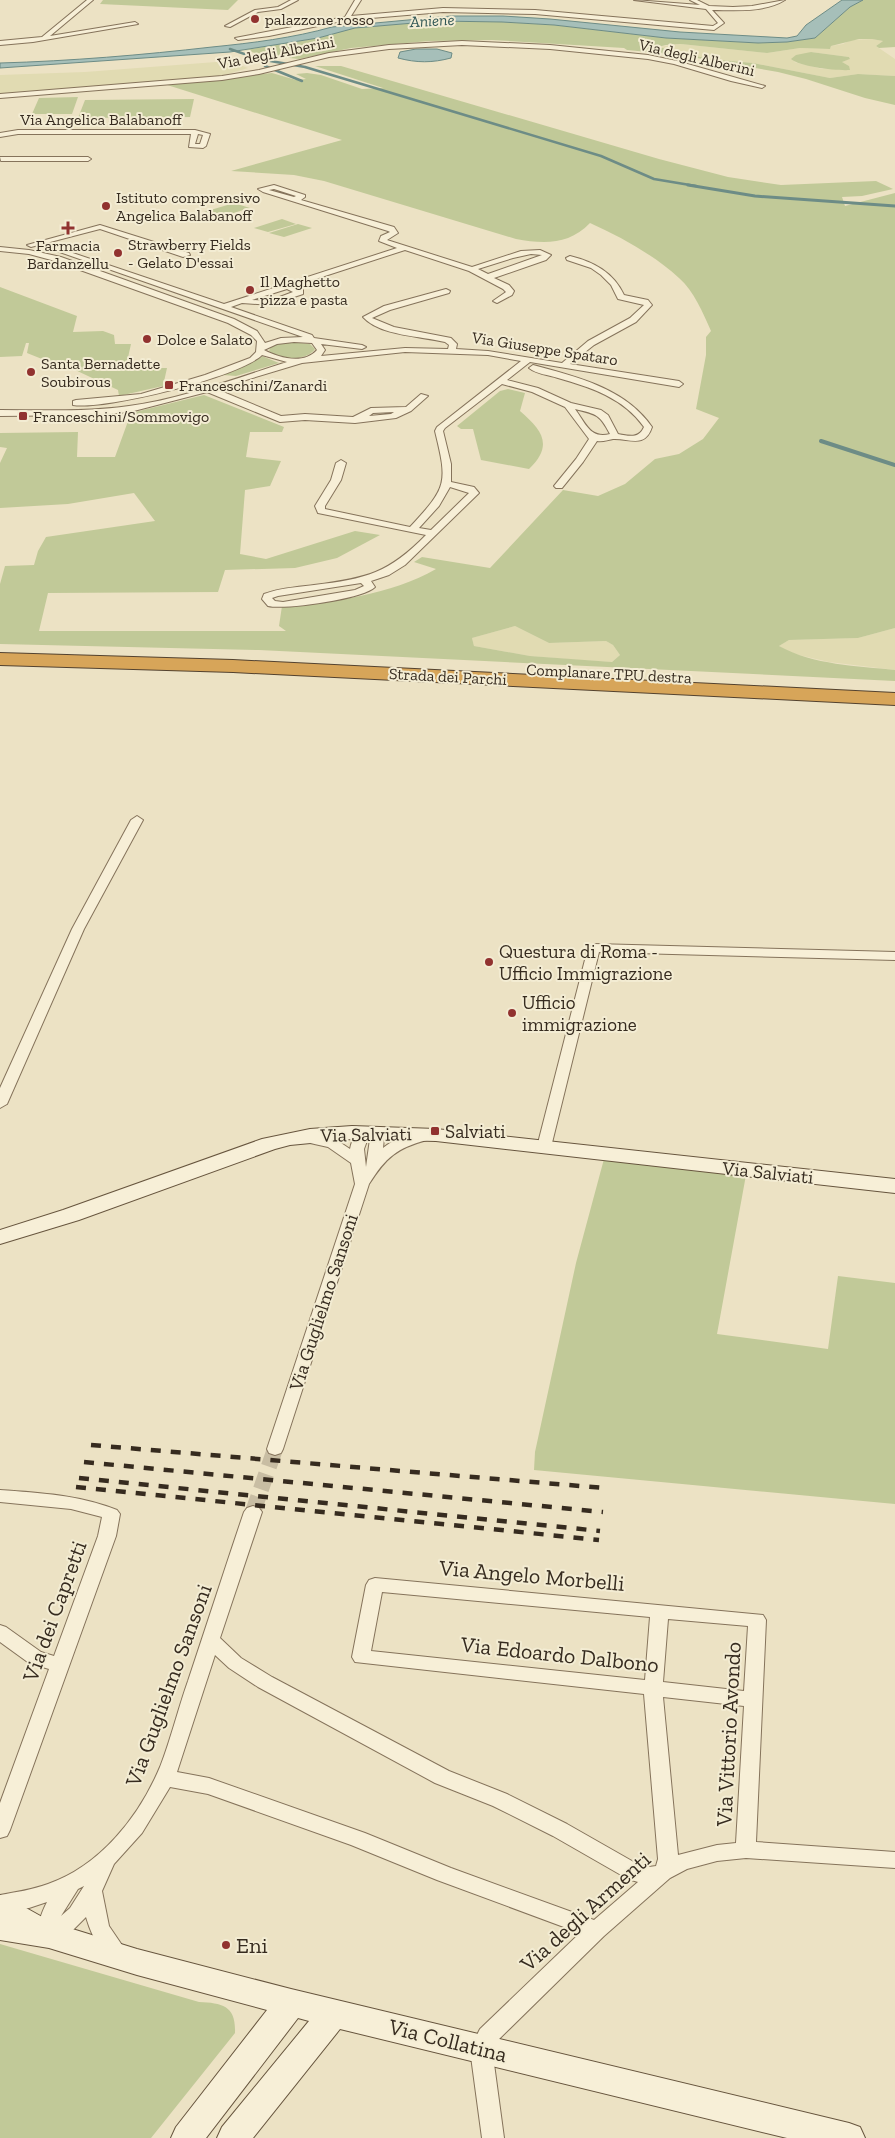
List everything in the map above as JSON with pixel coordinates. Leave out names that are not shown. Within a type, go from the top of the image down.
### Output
[{"type":"highway","points":[[0,650],[256,654],[441,665],[468,677]]},
{"type":"highway","name":"Strada dei Parchi","points":[[0,659],[233,666],[468,677],[645,687],[895,709]]},
{"type":"highway","points":[[233,666],[441,665]]},
{"type":"highway","name":"Strada dei Parchi","points":[[0,673],[224,678],[468,677]]},
{"type":"highway","name":"Complanare TPU destra","points":[[645,687],[895,687]]},
{"type":"street","points":[[44,37],[90,0]]},
{"type":"street","points":[[228,26],[258,11],[279,8],[295,0]]},
{"type":"street","points":[[347,18],[358,0]]},
{"type":"street","points":[[638,8],[635,0],[728,9],[759,7],[782,0]]},
{"type":"street","points":[[238,38],[269,34],[347,18],[443,10],[562,14],[714,28],[722,23],[706,6],[693,0]]},
{"type":"street","points":[[560,7],[562,14]]},
{"type":"street","points":[[636,21],[642,16]]},
{"type":"street","points":[[0,43],[134,24]]},
{"type":"street","name":"Via degli Alberini","points":[[0,96],[222,78],[259,72],[329,55],[389,47],[462,43],[583,50],[648,57],[674,62],[733,80],[762,86]]},
{"type":"street","name":"Via Angelica Balabanoff","points":[[0,135],[8,138],[18,132],[194,132]]},
{"type":"street","points":[[1,156],[28,159],[33,162],[78,162],[85,159]]},
{"type":"street","points":[[296,200],[303,195],[274,187],[261,189],[296,200],[393,230],[394,233],[383,239],[383,241],[472,269],[510,291],[507,296],[497,301]]},
{"type":"street","points":[[31,245],[103,227],[186,255]]},
{"type":"street","points":[[0,242],[31,245],[74,254],[305,336],[314,341],[320,347],[321,352],[303,360],[207,389],[121,410],[44,409],[0,404]]},
{"type":"street","points":[[223,307],[404,248]]},
{"type":"street","points":[[0,249],[29,252],[58,259],[143,289],[242,326],[259,338],[260,349],[277,359],[303,360]]},
{"type":"street","points":[[472,269],[532,251],[547,254],[545,257],[535,261],[488,277]]},
{"type":"street","points":[[58,259],[74,254]]},
{"type":"street","points":[[516,255],[535,261]]},
{"type":"street","points":[[564,365],[591,342],[637,317],[648,306],[646,302],[622,297],[613,282],[602,272],[589,264],[570,258]]},
{"type":"street","points":[[497,261],[517,268]]},
{"type":"street","points":[[143,289],[159,284]]},
{"type":"street","points":[[242,301],[270,303],[300,292],[287,286]]},
{"type":"street","points":[[446,292],[387,308],[369,314],[367,318],[396,329],[448,340],[453,344],[452,350]]},
{"type":"street","name":"Via Giuseppe Spataro","points":[[44,409],[129,398],[164,390],[208,377],[251,361],[260,349],[271,343],[283,340],[314,341],[405,350]]},
{"type":"street","name":"Via Giuseppe Spataro","points":[[303,360],[405,350],[452,350],[488,353],[531,364],[564,365],[679,384]]},
{"type":"street","points":[[412,530],[433,508],[448,484],[448,468],[440,431],[441,427],[500,381],[531,364],[611,395],[639,414],[648,427],[646,434],[638,438],[615,436],[594,438],[586,432],[568,405]]},
{"type":"street","points":[[208,377],[224,384]]},
{"type":"street","points":[[500,381],[543,393],[568,405],[601,414],[610,425],[615,436]]},
{"type":"street","points":[[207,389],[275,418],[284,419],[308,417],[356,420],[365,413],[374,410],[408,409],[424,396]]},
{"type":"street","points":[[0,413],[44,409]]},
{"type":"street","points":[[559,486],[580,460],[594,438]]},
{"type":"street","points":[[341,463],[336,480],[320,506],[322,511],[433,533]]},
{"type":"street","points":[[362,580],[370,586],[358,593],[283,605],[272,604],[267,599],[276,592],[325,587],[362,580],[383,574],[401,565],[474,493],[468,488],[448,484]]},
{"type":"street","points":[[0,1104],[78,929],[137,820]]},
{"type":"street","points":[[544,1147],[594,948],[895,956]]},
{"type":"street","points":[[362,1184],[358,1160],[358,1140],[367,1131],[377,1138],[373,1166]]},
{"type":"street","name":"Via Salviati","points":[[0,1237],[71,1215],[258,1147],[298,1137],[332,1132],[367,1131],[436,1134],[895,1186]]},
{"type":"street","points":[[362,1184],[373,1166],[387,1150],[398,1142],[436,1134]]},
{"type":"street","points":[[298,1137],[333,1144],[358,1160]]},
{"type":"street","name":"Via Guglielmo Sansoni","points":[[275,1449],[362,1184]]},
{"type":"street","name":"Via dei Capretti","points":[[0,1496],[73,1503],[99,1508],[111,1514],[107,1536],[0,1830]]},
{"type":"street","name":"Via Guglielmo Sansoni","points":[[105,1861],[140,1822],[165,1778],[253,1512]]},
{"type":"street","name":"Via Angelo Morbelli","points":[[361,1657],[375,1585],[757,1620]]},
{"type":"street","points":[[211,1640],[235,1663],[265,1682],[442,1777],[509,1804],[560,1830],[639,1875],[649,1876],[663,1872],[668,1859],[653,1688],[660,1611]]},
{"type":"street","name":"Via Vittorio Avondo","points":[[746,1850],[757,1620]]},
{"type":"street","points":[[0,1632],[35,1658],[60,1665]]},
{"type":"street","name":"Via Edoardo Dalbono","points":[[361,1657],[754,1700]]},
{"type":"street","points":[[165,1778],[209,1786],[358,1839],[444,1874],[597,1930]]},
{"type":"street","name":"Via degli Armenti","points":[[481,2049],[491,2031],[597,1930],[663,1872],[699,1857],[746,1850],[895,1860]]},
{"type":"street","points":[[0,1904],[29,1900],[71,1885],[105,1861]]},
{"type":"street","points":[[49,1935],[69,1923],[92,1892],[105,1861]]},
{"type":"street","points":[[49,1935],[49,1920],[53,1908],[71,1885]]},
{"type":"street","points":[[92,1892],[95,1918],[101,1932],[122,1958]]},
{"type":"street","name":"Via Collatina","points":[[0,1908],[49,1935]]},
{"type":"street","name":"Via Collatina","points":[[0,1926],[49,1935],[122,1958],[291,2004],[849,2138]]},
{"type":"street","points":[[187,2138],[291,2004]]},
{"type":"street","points":[[233,2138],[334,2013]]},
{"type":"street","points":[[481,2049],[493,2138]]},
{"type":"shaded area","points":[[872,39],[883,41],[876,46],[895,59],[895,76],[858,74],[830,78],[753,63],[709,59],[658,47],[681,44],[767,53],[800,48],[830,49],[831,46],[843,44],[851,40]],"holes":[[[811,52],[849,57],[850,59],[841,62],[849,66],[822,69],[794,62]]]},
{"type":"shaded area","points":[[229,61],[248,68],[218,77],[0,95],[0,75],[85,72]]},
{"type":"shaded area","points":[[515,626],[549,643],[606,641],[613,645],[620,655],[612,662],[579,660],[530,656],[474,646],[472,638]]},
{"type":"shaded area","points":[[895,628],[895,670],[829,662],[790,653],[779,646],[789,640],[858,638]]},
{"type":"green space","points":[[103,0],[238,0],[228,10],[100,4]]},
{"type":"green space","points":[[863,0],[895,0],[895,47],[879,48],[876,46],[883,41],[859,39],[831,46],[830,49],[800,48],[767,53],[681,44],[658,47],[709,59],[753,63],[830,78],[858,74],[895,76],[895,105],[778,72],[680,55],[627,50],[624,48],[492,40],[429,41],[351,48],[299,59],[262,55],[245,50],[318,38],[354,28],[437,21],[554,25],[666,38],[758,43],[787,42],[815,38],[850,7]]},
{"type":"green space","points":[[811,52],[849,57],[850,59],[842,62],[849,66],[850,70],[810,66],[791,59],[796,55]]},
{"type":"green space","points":[[315,66],[341,66],[659,159],[728,177],[781,185],[876,181],[893,189],[862,196],[842,197],[845,206],[895,193],[895,628],[858,638],[789,640],[779,646],[821,661],[895,670],[895,681],[259,650],[0,644],[0,584],[5,566],[34,565],[38,551],[46,537],[155,521],[134,493],[68,504],[0,508],[0,463],[7,448],[0,447],[0,433],[78,432],[77,457],[115,457],[131,413],[204,395],[284,427],[282,432],[250,432],[246,457],[281,461],[270,486],[245,490],[240,554],[266,559],[355,531],[380,535],[337,558],[295,568],[225,570],[218,592],[48,593],[39,631],[286,631],[279,626],[282,606],[361,596],[400,585],[436,569],[414,562],[422,557],[490,568],[563,490],[598,496],[625,484],[655,459],[679,454],[703,439],[719,418],[696,409],[706,355],[706,337],[711,331],[701,310],[694,296],[679,278],[637,247],[590,223],[582,230],[565,239],[546,242],[526,241],[324,181],[294,175],[231,171],[342,140],[164,84],[272,73],[296,80],[306,79],[296,74],[307,73],[321,75],[362,89],[383,88]],"holes":[[[515,626],[549,643],[606,641],[613,645],[620,655],[612,662],[530,656],[474,646],[472,638]]]},
{"type":"green space","points":[[78,97],[72,114],[32,114],[39,98]]},
{"type":"green space","points":[[194,99],[190,117],[78,118],[85,100]]},
{"type":"green space","points":[[234,203],[250,208],[220,217],[204,212]]},
{"type":"green space","points":[[282,219],[296,224],[268,232],[254,228]]},
{"type":"green space","points":[[298,224],[312,228],[284,237],[269,233]]},
{"type":"green space","points":[[0,287],[77,316],[73,332],[103,331],[114,335],[115,344],[131,344],[127,362],[148,362],[147,368],[167,368],[163,386],[119,396],[118,390],[58,362],[52,363],[27,353],[29,343],[26,343],[22,356],[0,357]]},
{"type":"green space","points":[[289,342],[310,344],[315,349],[300,358],[279,357],[269,351],[271,346]]},
{"type":"green space","points":[[262,356],[279,363],[236,376],[223,375],[252,362]]},
{"type":"green space","points":[[508,389],[525,393],[520,411],[539,431],[542,438],[541,452],[529,469],[481,460],[473,429],[461,429],[457,426],[500,391]]},
{"type":"green space","points":[[604,1159],[746,1175],[717,1334],[828,1349],[838,1276],[895,1283],[895,1504],[534,1470],[535,1452],[576,1263]]},
{"type":"green space","points":[[0,1944],[199,2002],[221,2005],[233,2017],[235,2033],[151,2138],[0,2138]]},
{"type":"water","name":"Aniene","points":[[842,0],[863,0],[850,7],[815,38],[787,42],[758,43],[666,38],[554,25],[437,21],[355,28],[318,38],[230,52],[0,68],[0,63],[80,59],[186,50],[272,40],[332,27],[451,16],[503,16],[550,19],[680,32],[787,38],[797,36],[806,25]]},
{"type":"water","points":[[416,49],[437,49],[452,53],[451,58],[431,62],[418,62],[398,58],[400,52]]},
{"type":"waterway","points":[[230,49],[259,59]]},
{"type":"waterway","points":[[259,59],[305,67],[601,156],[654,179],[696,186]]},
{"type":"waterway","points":[[259,59],[265,66],[302,81]]},
{"type":"waterway","points":[[688,185],[755,196],[895,206]]},
{"type":"waterway","points":[[821,441],[895,465]]},
{"type":"tunnel","points":[[253,1512],[275,1449]]},
{"type":"railway","points":[[91,1445],[604,1488]]},
{"type":"railway","points":[[84,1462],[603,1512]]},
{"type":"railway","points":[[79,1478],[600,1531]]},
{"type":"railway","points":[[76,1487],[599,1540]]},
{"type":"place","name":"palazzone rosso","points":[[255,19]]},
{"type":"place","name":"Istituto comprensivo Angelica Balabanoff","points":[[106,206]]},
{"type":"place","name":"Farmacia Bardanzellu","points":[[68,228]]},
{"type":"place","name":"Strawberry Fields - Gelato D'essai","points":[[118,253]]},
{"type":"place","name":"Il Maghetto pizza e pasta","points":[[250,290]]},
{"type":"place","name":"Dolce e Salato","points":[[147,339]]},
{"type":"place","name":"Santa Bernadette Soubirous","points":[[31,372]]},
{"type":"place","name":"Franceschini/Zanardi","points":[[169,385]]},
{"type":"place","name":"Franceschini/Sommovigo","points":[[23,416]]},
{"type":"place","name":"Questura di Roma - Ufficio Immigrazione","points":[[489,962]]},
{"type":"place","name":"Ufficio immigrazione","points":[[512,1013]]},
{"type":"place","name":"Salviati","points":[[435,1131]]},
{"type":"place","name":"Eni","points":[[226,1945]]}]
